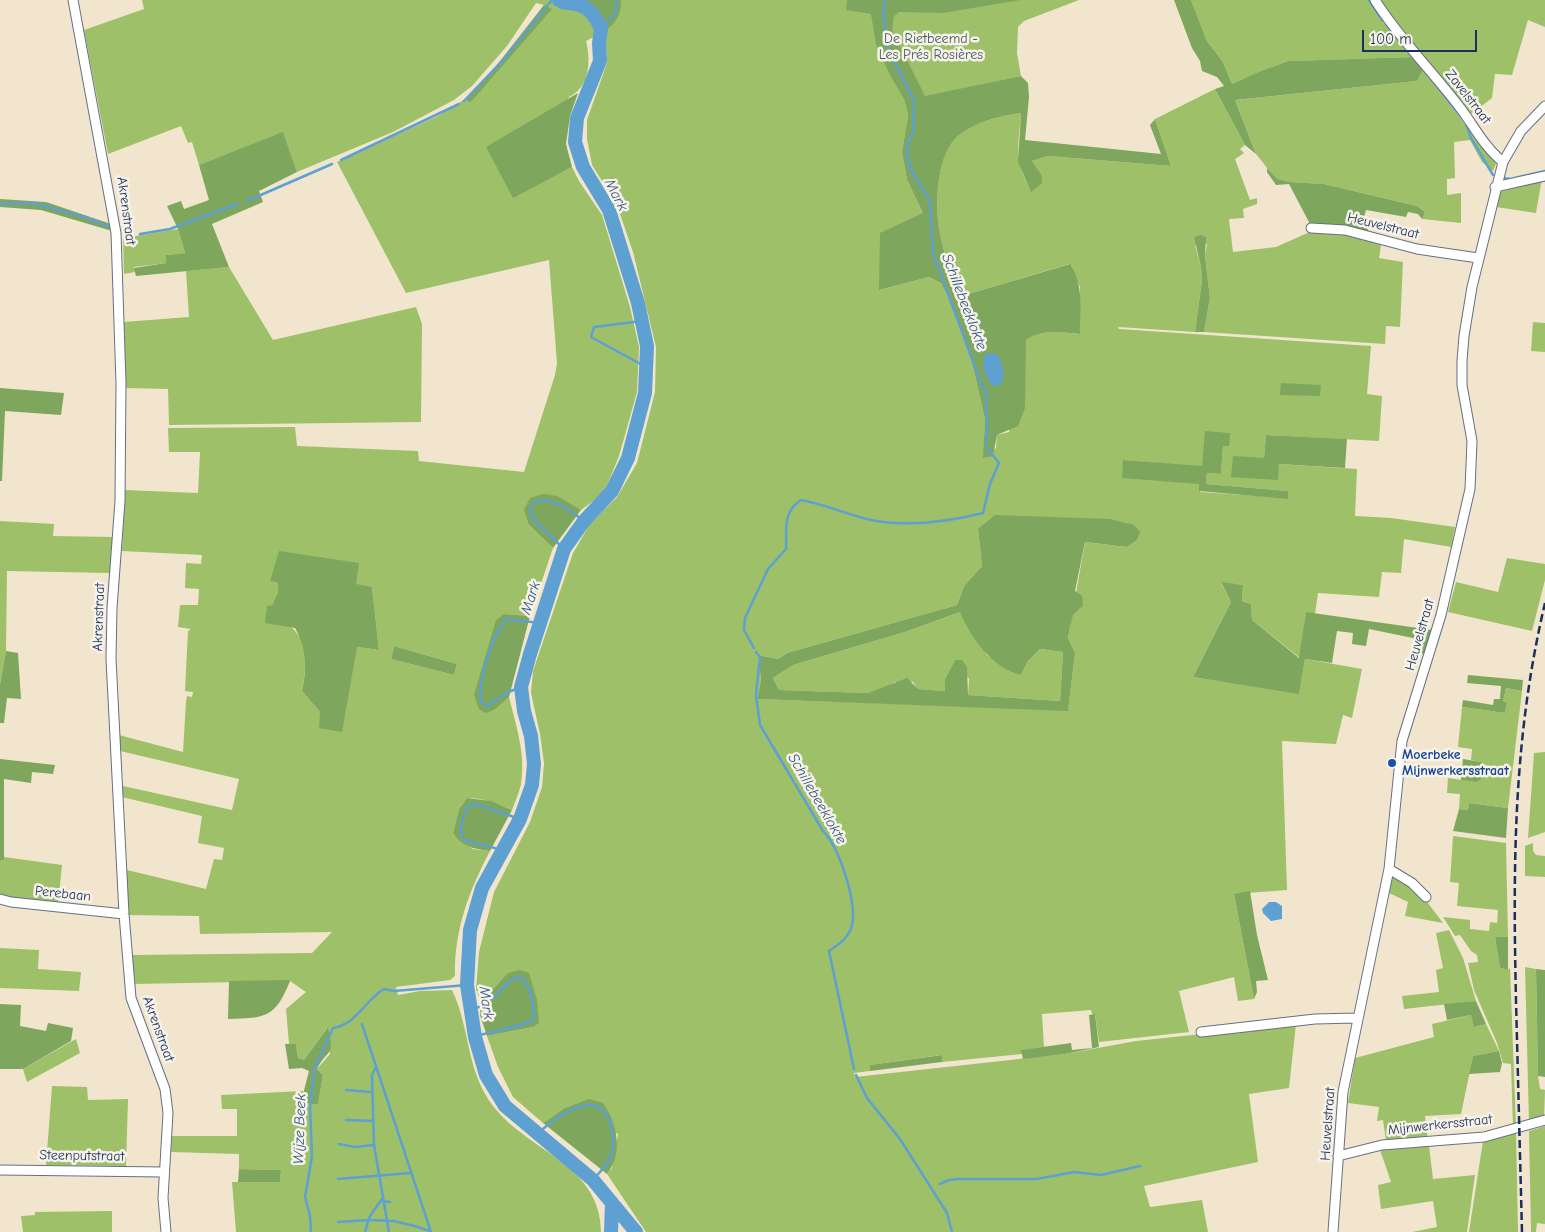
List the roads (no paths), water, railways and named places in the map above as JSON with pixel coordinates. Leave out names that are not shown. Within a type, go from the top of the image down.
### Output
[{"type":"street","name":"Akrenstraat","points":[[72,0],[107,174],[116,233],[119,275],[120,501],[112,608],[111,659],[124,914],[131,998],[165,1089],[168,1136],[163,1198],[166,1232]]},
{"type":"street","name":"Zavelstraat","points":[[1375,0],[1389,21],[1459,106],[1495,156],[1503,162]]},
{"type":"street","name":"Heuvelstraat","points":[[1333,1232],[1343,1092],[1356,1018],[1388,869],[1402,741],[1441,615],[1470,489],[1472,441],[1462,385],[1462,361],[1464,336],[1478,258],[1503,162],[1520,131],[1545,106]]},
{"type":"street","points":[[1495,187],[1545,176]]},
{"type":"street","name":"Heuvelstraat","points":[[1311,228],[1345,230],[1417,249],[1478,258]]},
{"type":"street","points":[[1388,869],[1412,884],[1426,897]]},
{"type":"street","name":"Perebaan","points":[[0,899],[124,914]]},
{"type":"street","points":[[1201,1032],[1315,1019],[1356,1018]]},
{"type":"street","name":"Mijnwerkersstraat","points":[[1338,1156],[1382,1145],[1484,1136],[1545,1120]]},
{"type":"street","name":"Steenputstraat","points":[[0,1170],[164,1172]]},
{"type":"water","points":[[990,353],[998,355],[1002,366],[1003,378],[1000,385],[994,386],[991,384],[985,372],[984,358],[985,355]]},
{"type":"water","points":[[1269,902],[1276,902],[1282,906],[1282,919],[1271,921],[1263,913],[1262,909]]},
{"type":"waterway","points":[[547,6],[552,0]]},
{"type":"waterway","name":"Mark","points":[[559,0],[579,5],[590,11],[601,29],[599,43],[600,61],[577,118],[575,142],[583,167],[609,210],[638,303],[647,346],[645,393],[628,458],[612,491],[584,521],[564,549],[530,654],[521,687],[524,711],[531,736],[534,764],[532,785],[520,819],[482,888],[470,930],[467,985],[475,1037],[486,1075],[505,1106],[593,1180],[636,1232]]},
{"type":"waterway","name":"Mark","points":[[577,4],[581,0]]},
{"type":"waterway","points":[[601,29],[616,12],[616,0]]},
{"type":"waterway","name":"Schillebeeklokte","points":[[885,0],[883,14],[889,51],[914,101],[913,133],[908,143],[907,156],[911,170],[930,201],[933,253],[982,386],[986,390],[986,443]]},
{"type":"waterway","points":[[1369,0],[1383,21]]},
{"type":"waterway","points":[[464,101],[503,60],[545,9]]},
{"type":"waterway","points":[[1386,24],[1397,38]]},
{"type":"waterway","points":[[1428,75],[1462,118]]},
{"type":"waterway","points":[[341,160],[459,104]]},
{"type":"waterway","points":[[1466,124],[1471,138],[1493,175]]},
{"type":"waterway","points":[[247,201],[332,164]]},
{"type":"waterway","points":[[1504,178],[1510,179],[1545,171]]},
{"type":"waterway","points":[[0,204],[32,203],[85,217],[107,226]]},
{"type":"waterway","points":[[140,234],[170,229],[237,204]]},
{"type":"waterway","points":[[642,321],[594,327],[591,337],[646,367]]},
{"type":"waterway","name":"Schillebeeklokte","points":[[754,648],[744,630],[745,618],[768,569],[786,549],[788,516],[795,505],[801,500],[871,520],[899,523],[941,521],[983,513],[990,484],[999,463],[986,447]]},
{"type":"waterway","points":[[564,549],[532,518],[530,509],[534,502],[555,502],[584,521]]},
{"type":"waterway","points":[[521,687],[506,693],[487,706],[481,702],[480,693],[483,671],[491,647],[506,619],[540,623]]},
{"type":"waterway","name":"Schillebeeklokte","points":[[756,652],[760,657],[756,695],[760,725],[836,850],[850,893],[853,919],[851,929],[844,939],[829,951],[854,1069]]},
{"type":"waterway","points":[[503,851],[467,841],[463,837],[461,831],[462,821],[467,807],[475,804],[520,819]]},
{"type":"waterway","points":[[470,1010],[487,1003],[508,983],[521,976],[530,991],[534,1019],[530,1022],[475,1037]]},
{"type":"waterway","name":"Wijze Beek","points":[[311,1232],[310,1216],[305,1197],[312,1156],[310,1107],[315,1067],[333,1028],[341,1026],[355,1017],[371,999],[384,989],[394,991],[467,985]]},
{"type":"waterway","points":[[362,1024],[431,1232]]},
{"type":"waterway","points":[[376,1067],[372,1075],[374,1145],[389,1232]]},
{"type":"waterway","name":"Schillebeeklokte","points":[[856,1075],[867,1098],[900,1139],[947,1213],[952,1232]]},
{"type":"waterway","points":[[346,1090],[372,1092]]},
{"type":"waterway","points":[[538,1133],[557,1118],[581,1106],[596,1106],[602,1110],[607,1116],[612,1131],[611,1156],[593,1180]]},
{"type":"waterway","points":[[346,1120],[373,1121]]},
{"type":"waterway","points":[[339,1144],[355,1147],[374,1145]]},
{"type":"waterway","points":[[940,1184],[958,1179],[1037,1179],[1074,1172],[1101,1175],[1140,1166]]},
{"type":"waterway","points":[[338,1179],[410,1173]]},
{"type":"waterway","points":[[365,1232],[370,1216],[382,1199]]},
{"type":"waterway","points":[[383,1201],[390,1202]]},
{"type":"waterway","name":"Mark","points":[[611,1232],[612,1203]]},
{"type":"waterway","points":[[338,1222],[368,1220]]},
{"type":"waterway","points":[[370,1220],[394,1221],[410,1225]]},
{"type":"waterway","points":[[411,1225],[430,1231]]},
{"type":"railway","points":[[1522,1232],[1515,950],[1515,850],[1521,752],[1534,653],[1545,603]]},
{"type":"place","name":"Moerbeke Mijnwerkersstraat","points":[[1392,763]]},
{"type":"park label","name":"De Rietbeemd - Les Prés Rosières","points":[[931,48]]}]
